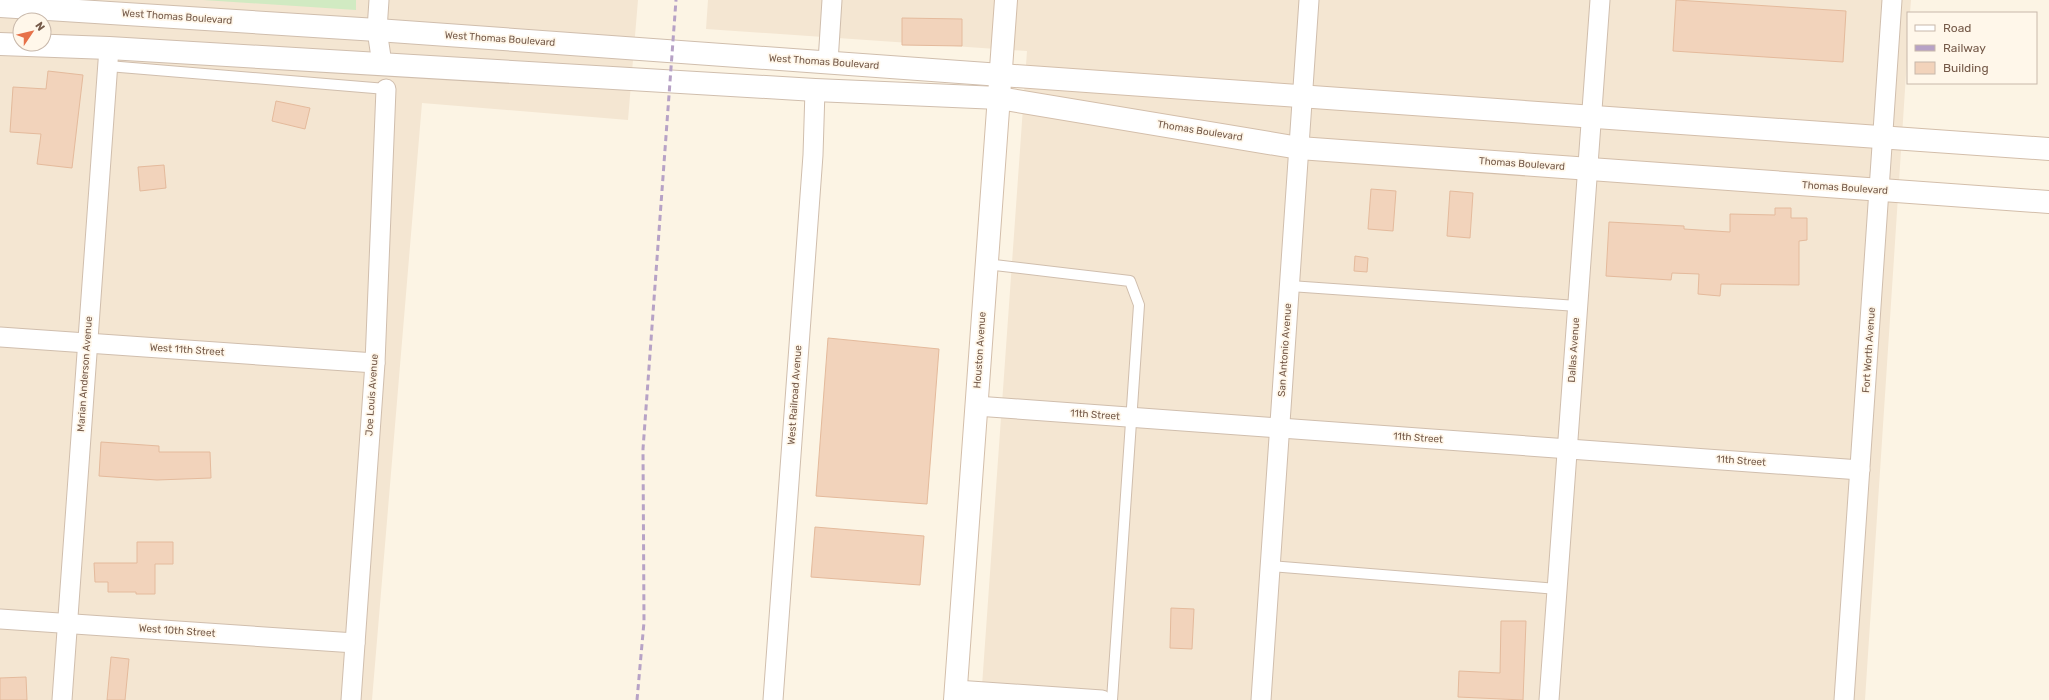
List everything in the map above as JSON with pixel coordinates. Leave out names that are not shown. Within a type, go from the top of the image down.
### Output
[{"type":"main road","name":"Houston Avenue","points":[[955,695],[1006,0]]},
{"type":"main road","name":"West Thomas Boulevard","points":[[0,6],[377,30],[1001,75]]},
{"type":"main road","points":[[0,44],[109,57],[382,64],[815,90],[999,98]]},
{"type":"main road","points":[[1001,75],[2049,149]]},
{"type":"main road","name":"Thomas Boulevard","points":[[999,98],[1299,148],[2049,202]]},
{"type":"street","points":[[379,0],[377,30],[382,64]]},
{"type":"street","points":[[828,62],[832,0]]},
{"type":"street","name":"San Antonio Avenue","points":[[1261,700],[1309,0]]},
{"type":"street","name":"Dallas Avenue","points":[[1549,700],[1600,0]]},
{"type":"street","name":"Fort Worth Avenue","points":[[1844,700],[1892,0]]},
{"type":"street","name":"Marian Anderson Avenue","points":[[62,700],[109,57]]},
{"type":"street","name":"Joe Louis Avenue","points":[[351,700],[375,363],[386,89]]},
{"type":"street","name":"West Railroad Avenue","points":[[774,700],[813,155],[815,90]]},
{"type":"street","name":"West 11th Street","points":[[0,337],[375,363]]},
{"type":"street","name":"11th Street","points":[[976,406],[1860,470]]},
{"type":"street","name":"West 10th Street","points":[[0,619],[355,643]]},
{"type":"street","points":[[955,695],[1102,700]]},
{"type":"lane","points":[[109,57],[386,89]]},
{"type":"lane","points":[[986,264],[1130,281],[1139,305],[1112,700]]},
{"type":"lane","points":[[1290,286],[1577,306]]},
{"type":"lane","points":[[1270,566],[1557,589]]},
{"type":"shaded area","points":[[0,0],[638,0],[628,120],[422,103],[372,700],[0,700]]},
{"type":"shaded area","points":[[708,0],[1911,0],[1910,12],[1907,12],[1907,59],[1865,700],[981,700],[1027,51],[706,29]]},
{"type":"green space","points":[[203,0],[356,0],[356,10]]},
{"type":"building","points":[[1676,0],[1846,11],[1843,62],[1673,51]]},
{"type":"building","points":[[902,18],[962,19],[962,46],[902,45]]},
{"type":"building","points":[[48,71],[83,75],[72,168],[37,164],[41,134],[10,132],[13,87],[46,89]]},
{"type":"building","points":[[276,101],[310,108],[305,129],[272,121]]},
{"type":"building","points":[[164,165],[166,188],[140,191],[138,167]]},
{"type":"building","points":[[1371,189],[1396,191],[1393,231],[1368,229]]},
{"type":"building","points":[[1450,191],[1473,193],[1470,238],[1447,236]]},
{"type":"building","points":[[1775,208],[1791,208],[1791,218],[1807,218],[1807,240],[1799,241],[1799,285],[1721,284],[1720,296],[1698,294],[1699,274],[1672,273],[1671,280],[1606,276],[1609,222],[1684,226],[1684,229],[1730,232],[1730,214],[1775,215]]},
{"type":"building","points":[[1355,256],[1368,258],[1367,272],[1354,271]]},
{"type":"building","points":[[828,338],[939,349],[927,504],[816,496]]},
{"type":"building","points":[[101,442],[159,446],[159,452],[210,452],[211,478],[157,480],[99,476]]},
{"type":"building","points":[[815,527],[924,536],[920,585],[811,577]]},
{"type":"building","points":[[137,542],[173,542],[173,564],[155,564],[155,594],[108,592],[108,582],[95,582],[94,563],[137,563]]},
{"type":"building","points":[[1171,608],[1194,609],[1192,649],[1170,648]]},
{"type":"building","points":[[1501,621],[1526,621],[1523,700],[1458,697],[1459,671],[1500,673]]},
{"type":"building","points":[[111,657],[129,659],[125,700],[107,700]]},
{"type":"building","points":[[26,677],[27,700],[0,700],[0,678]]},
{"type":"railway","points":[[637,700],[644,622],[643,449],[676,0]]}]
